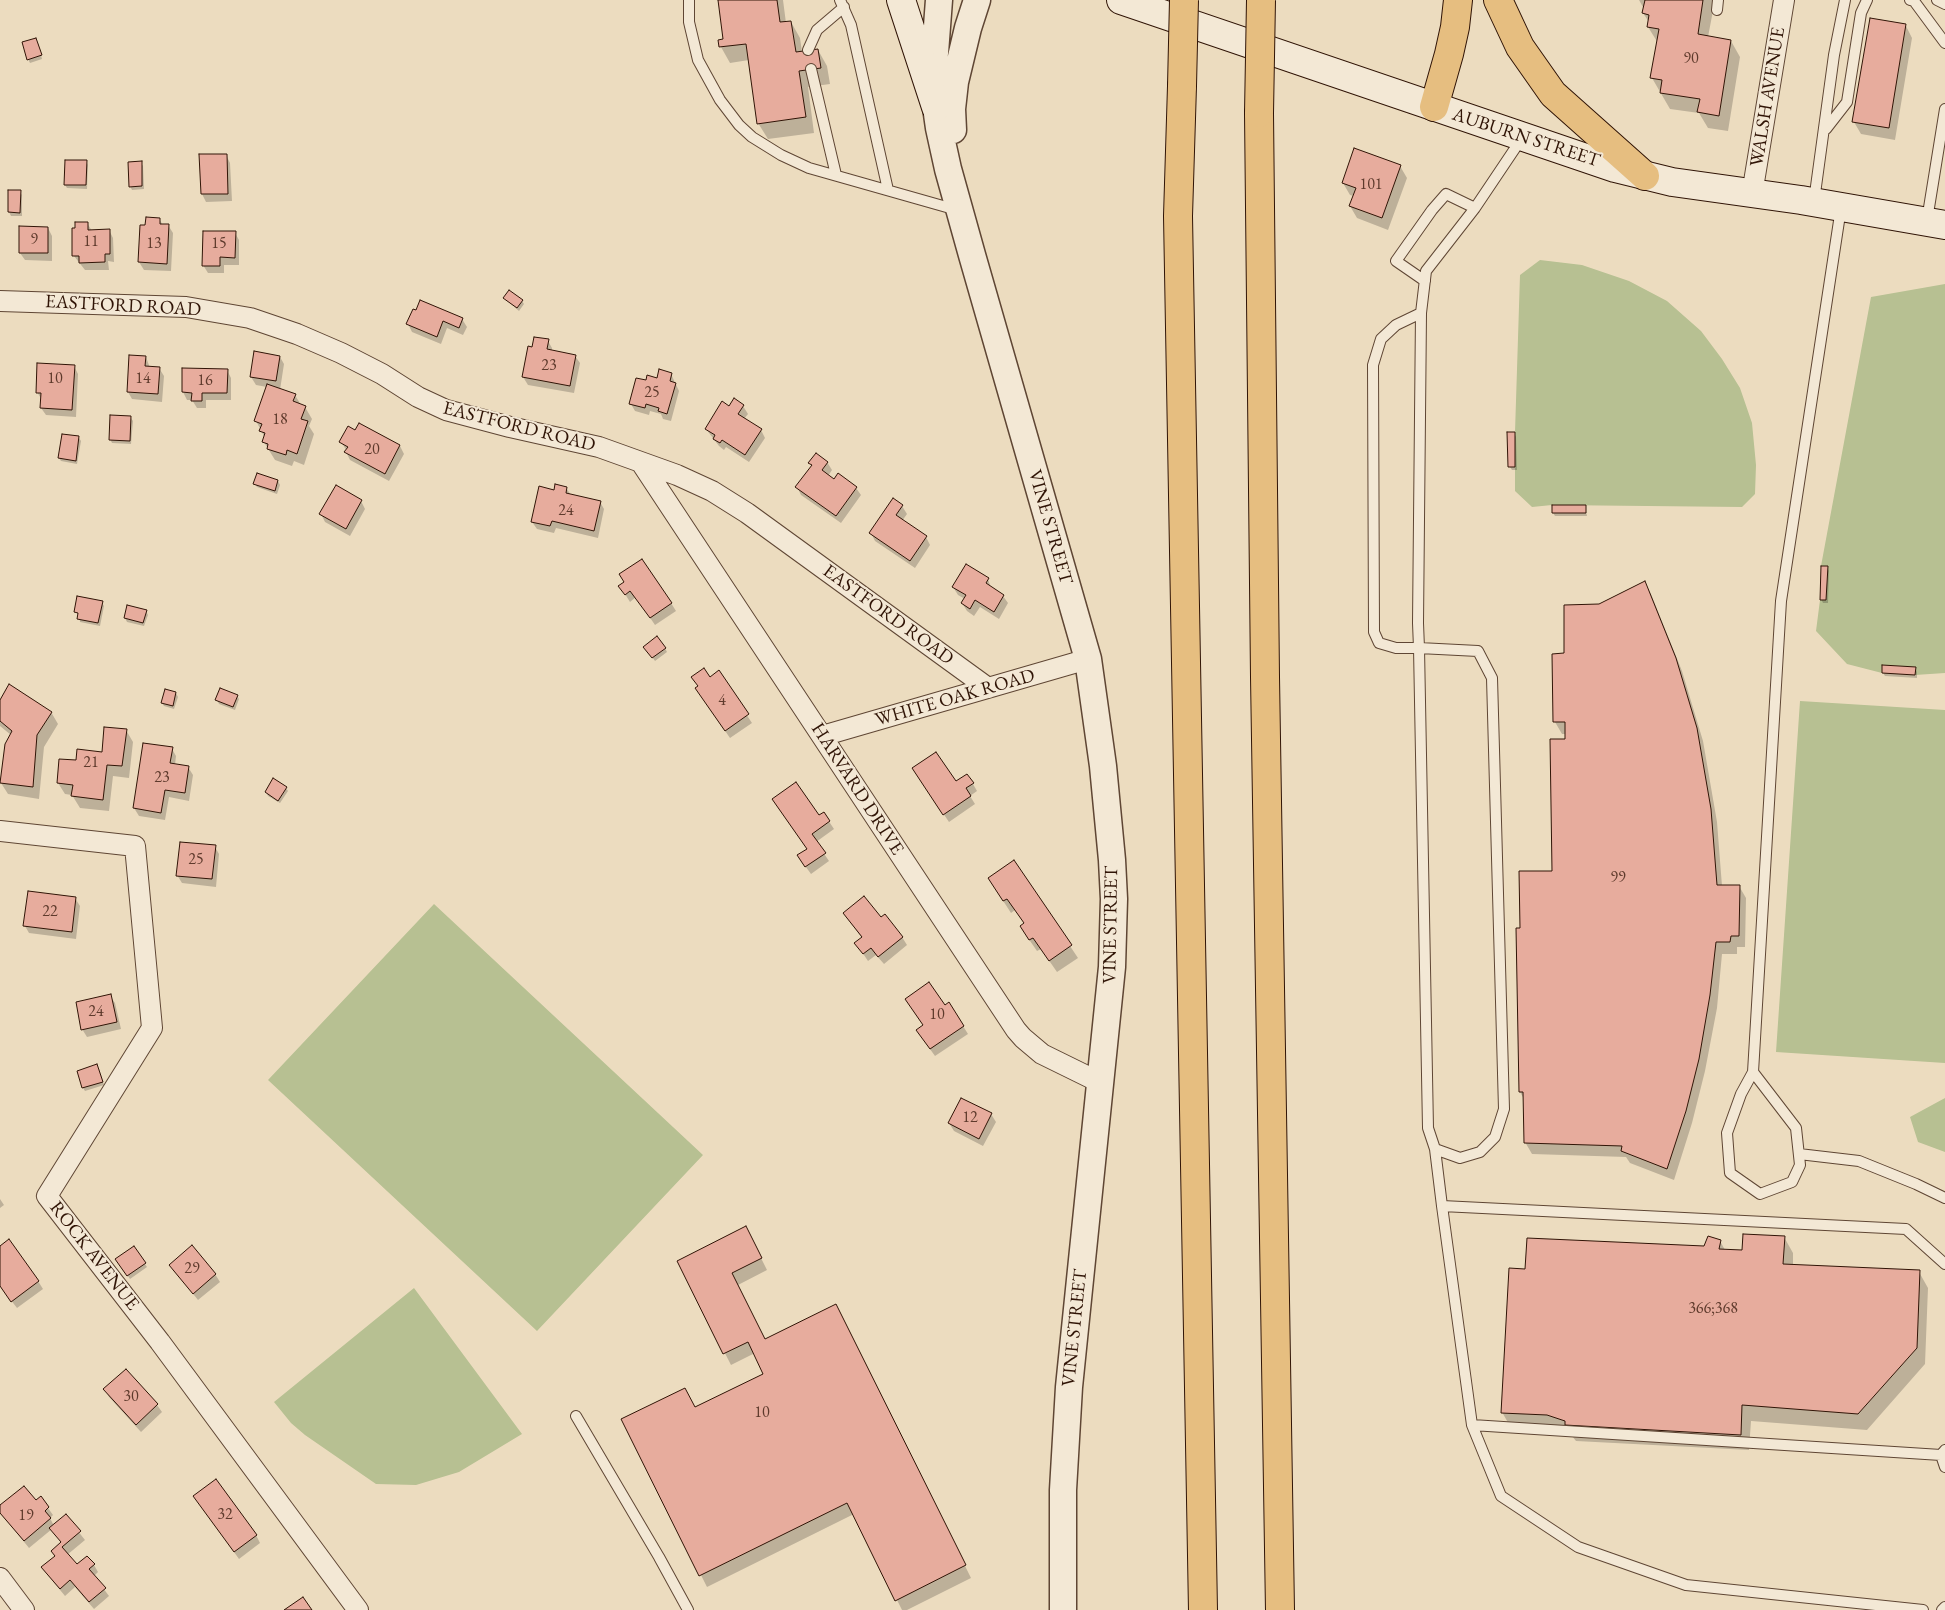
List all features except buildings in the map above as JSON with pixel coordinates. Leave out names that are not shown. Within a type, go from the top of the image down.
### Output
[{"type":"highway","points":[[1184,0],[1178,235],[1203,1610]]},
{"type":"highway","points":[[1261,0],[1258,152],[1264,677],[1280,1610]]},
{"type":"highway","points":[[1434,107],[1449,54],[1458,0]]},
{"type":"highway","points":[[1498,0],[1520,47],[1553,94],[1645,176]]},
{"type":"main road","points":[[902,0],[936,107]]},
{"type":"main road","name":"AUBURN STREET","points":[[1121,0],[1523,138],[1645,176],[1936,223]]},
{"type":"street","name":"VINE STREET","points":[[939,0],[934,45],[936,107],[948,169],[1088,660],[1109,820],[1114,899],[1112,967],[1069,1388],[1063,1490],[1063,1610]]},
{"type":"street","name":"VINE STREET","points":[[972,255],[955,152],[952,108],[963,46],[977,0]]},
{"type":"street","name":"WALSH AVENUE","points":[[1752,194],[1784,0]]},
{"type":"street","name":"EASTFORD ROAD","points":[[0,300],[186,307],[250,318],[297,334],[334,350],[382,374],[418,397],[446,410],[598,447],[693,482],[747,513],[988,688]]},
{"type":"street","name":"HARVARD DRIVE","points":[[642,464],[1023,1038],[1042,1054],[1101,1083]]},
{"type":"street","name":"WHITE OAK ROAD","points":[[822,736],[1088,660]]},
{"type":"street","name":"ROCK AVENUE","points":[[0,831],[135,846],[152,1028],[47,1196],[160,1342],[358,1610]]},
{"type":"street","points":[[0,1578],[24,1610]]},
{"type":"lane","points":[[689,0],[689,22],[698,60],[720,100],[739,126],[752,137],[781,155],[810,168],[960,211]]},
{"type":"lane","points":[[1814,202],[1834,56],[1846,0]]},
{"type":"lane","points":[[1825,130],[1848,102],[1861,13],[1867,0]]},
{"type":"lane","points":[[1910,0],[1914,1],[1945,42]]},
{"type":"lane","points":[[1937,0],[1945,4]]},
{"type":"lane","points":[[808,50],[817,30],[842,4],[851,25],[888,190]]},
{"type":"lane","points":[[811,69],[836,175]]},
{"type":"lane","points":[[1936,223],[1945,109]]},
{"type":"lane","points":[[1523,138],[1476,208],[1426,271],[1421,313],[1419,648],[1428,1128],[1435,1149],[1472,1425],[1501,1496],[1578,1548],[1686,1585],[1923,1610]]},
{"type":"lane","points":[[1424,281],[1396,261],[1432,210],[1446,194],[1476,208]]},
{"type":"lane","points":[[1753,1072],[1796,1128],[1800,1164],[1792,1182],[1760,1194],[1730,1173],[1727,1133],[1741,1094],[1753,1072],[1781,601],[1808,415],[1842,207]]},
{"type":"lane","points":[[1421,313],[1396,325],[1381,339],[1373,365],[1374,632],[1379,642],[1396,648],[1478,651],[1492,678],[1504,1109],[1495,1137],[1480,1152],[1460,1158],[1435,1149]]},
{"type":"lane","points":[[1799,1154],[1859,1161],[1945,1198]]},
{"type":"lane","points":[[1442,1206],[1906,1229],[1945,1264]]},
{"type":"lane","points":[[576,1416],[688,1610]]},
{"type":"lane","points":[[1472,1425],[1943,1452],[1945,1467]]},
{"type":"lane","points":[[1942,1610],[1945,1607]]},
{"type":"green space","points":[[1540,260],[1582,265],[1629,281],[1667,301],[1701,331],[1722,359],[1740,388],[1752,423],[1756,465],[1755,494],[1742,507],[1552,505],[1532,507],[1515,491],[1520,275]]},
{"type":"green space","points":[[1945,284],[1945,673],[1915,675],[1882,673],[1847,664],[1816,631],[1820,600],[1821,566],[1871,297]]},
{"type":"green space","points":[[1800,701],[1945,710],[1945,1063],[1776,1052]]},
{"type":"green space","points":[[434,904],[703,1155],[537,1331],[268,1080]]},
{"type":"green space","points":[[1945,1098],[1945,1152],[1918,1142],[1910,1117]]},
{"type":"green space","points":[[414,1288],[522,1434],[459,1472],[416,1485],[376,1484],[305,1435],[291,1423],[274,1402]]}]
